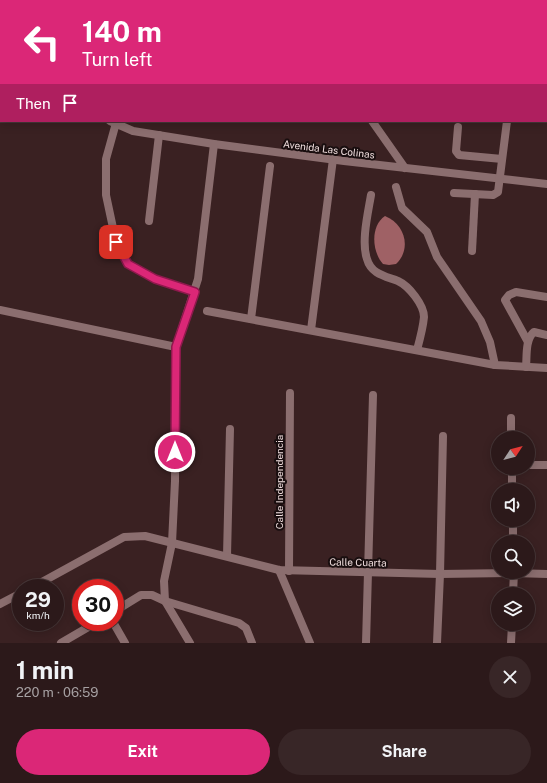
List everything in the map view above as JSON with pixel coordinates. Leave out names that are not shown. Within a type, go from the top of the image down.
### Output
[{"type":"street","points":[[113,122],[106,159],[106,195],[116,242],[128,264],[155,279],[195,292]]},
{"type":"street","name":"Avenida Las Colinas","points":[[113,122],[133,131],[214,144],[547,184]]},
{"type":"street","points":[[373,122],[405,168]]},
{"type":"street","points":[[454,193],[496,194],[498,192],[507,122]]},
{"type":"street","points":[[458,127],[456,151],[459,155],[502,159]]},
{"type":"street","points":[[149,221],[158,135]]},
{"type":"street","points":[[190,643],[166,601],[164,581],[172,543],[175,481],[176,347],[198,279],[214,144]]},
{"type":"street","points":[[311,330],[333,159]]},
{"type":"street","points":[[251,319],[270,166]]},
{"type":"street","points":[[396,188],[402,208],[427,232],[437,257],[481,321],[490,342],[495,365]]},
{"type":"street","points":[[472,251],[475,194]]},
{"type":"street","points":[[371,195],[366,226],[367,259],[370,266],[376,273],[399,282],[418,300],[424,316],[417,350]]},
{"type":"street","points":[[528,342],[505,300],[509,295],[516,292],[547,297]]},
{"type":"street","points":[[0,310],[176,347]]},
{"type":"street","points":[[207,311],[495,365],[547,368]]},
{"type":"street","points":[[526,367],[528,342],[532,333],[547,335]]},
{"type":"street","name":"Calle Independencia","points":[[289,571],[290,393]]},
{"type":"street","points":[[366,643],[373,395]]},
{"type":"street","points":[[511,418],[511,431]]},
{"type":"street","points":[[227,556],[230,429]]},
{"type":"street","points":[[437,643],[443,436]]},
{"type":"street","points":[[535,465],[547,465]]},
{"type":"street","name":"Calle Cuarta","points":[[47,579],[124,537],[145,536],[279,570],[440,574],[491,573]]},
{"type":"street","points":[[279,570],[310,643]]},
{"type":"street","name":"Calle Cuarta","points":[[535,573],[547,574]]},
{"type":"street","points":[[124,605],[141,595],[152,595],[166,601],[239,623],[246,628],[252,643]]},
{"type":"street","points":[[0,604],[12,598]]},
{"type":"street","points":[[61,643],[81,631]]},
{"type":"street","points":[[118,631],[125,643]]},
{"type":"street","points":[[512,631],[512,643]]},
{"type":"shaded area","points":[[385,216],[397,225],[404,237],[404,251],[396,264],[383,264],[379,259],[375,246],[374,239],[377,226],[380,220]]},
{"type":"route","points":[[116,242],[128,264],[155,279],[195,292],[176,347],[175,452]]}]
